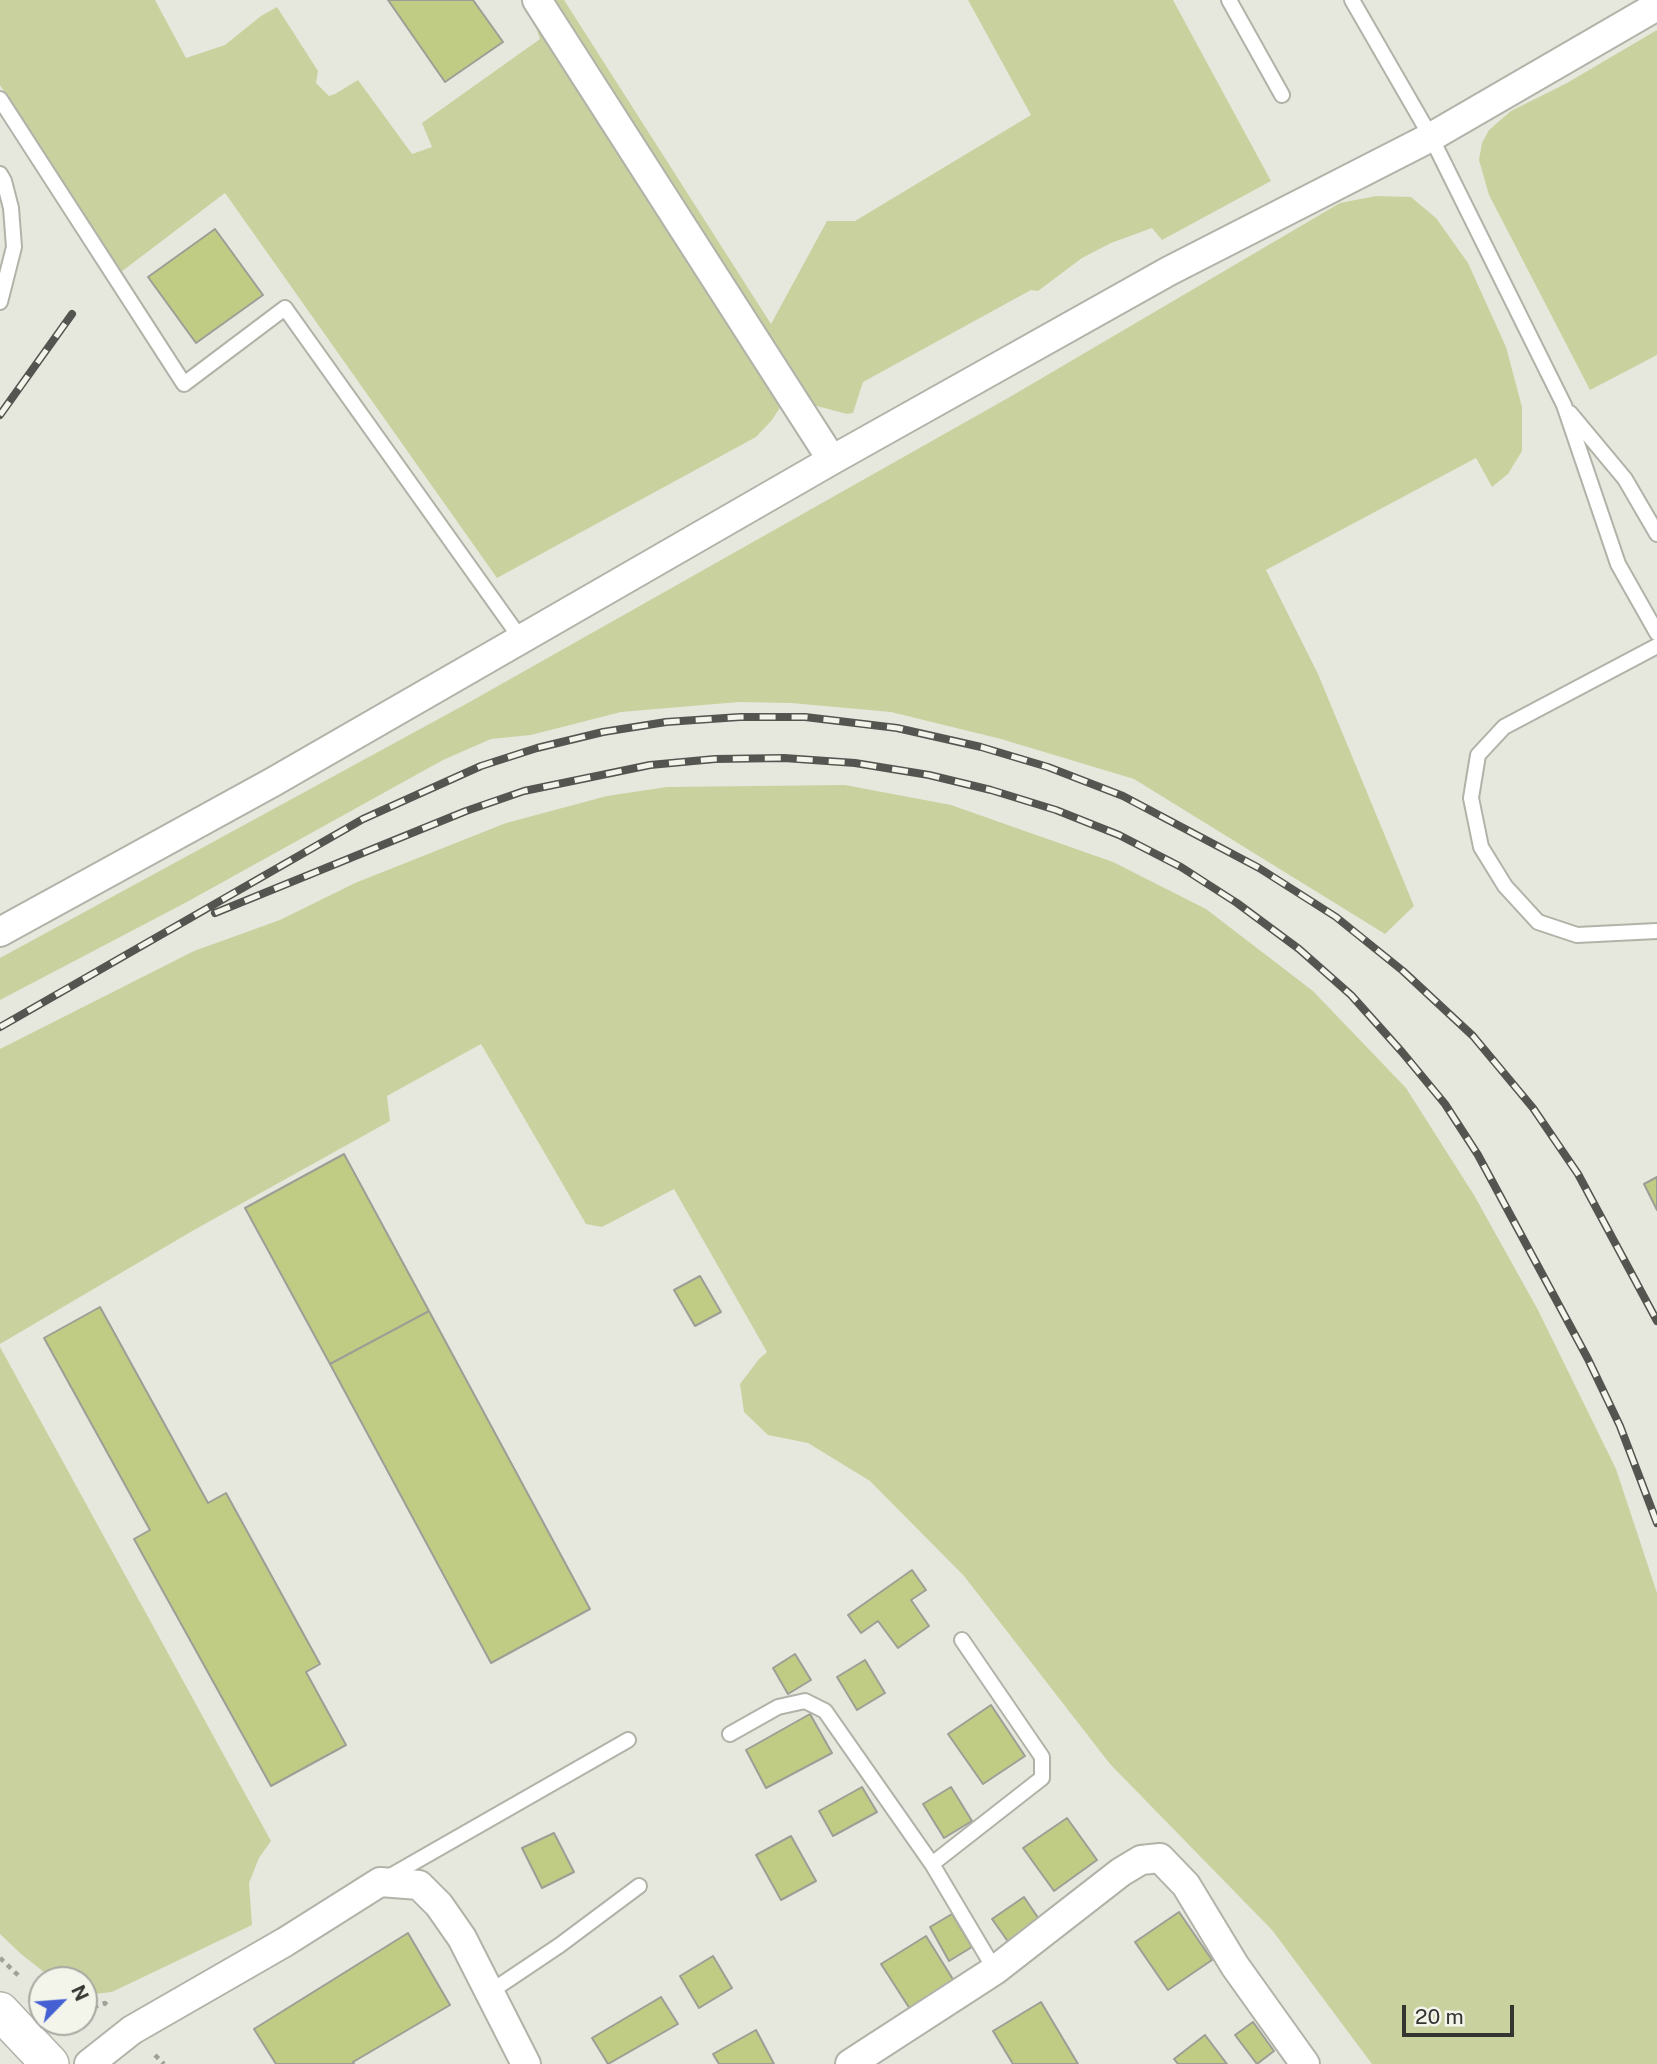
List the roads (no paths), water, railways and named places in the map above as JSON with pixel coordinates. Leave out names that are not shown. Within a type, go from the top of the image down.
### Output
[{"type":"street","points":[[537,0],[832,460]]},
{"type":"street","points":[[0,932],[273,782],[832,460],[1168,271],[1431,137],[1657,6]]},
{"type":"street","points":[[850,2064],[995,1970],[1121,1872],[1141,1860],[1160,1858],[1186,1885],[1235,1966],[1305,2064]]},
{"type":"street","points":[[89,2064],[132,2030],[285,1942],[380,1882],[419,1885],[439,1905],[462,1938],[526,2064]]},
{"type":"street","points":[[0,2011],[50,2064]]},
{"type":"lane","points":[[1229,0],[1282,95]]},
{"type":"lane","points":[[1352,0],[1431,137],[1564,405],[1618,564],[1657,633]]},
{"type":"lane","points":[[0,99],[184,384],[285,308],[521,639]]},
{"type":"lane","points":[[0,174],[11,208],[14,247],[0,302]]},
{"type":"lane","points":[[1564,405],[1625,479],[1657,534]]},
{"type":"lane","points":[[1657,646],[1504,727],[1478,755],[1471,798],[1481,847],[1505,886],[1538,922],[1577,935],[1657,931]]},
{"type":"lane","points":[[932,1864],[1042,1778],[1042,1757],[961,1640]]},
{"type":"lane","points":[[730,1734],[778,1707],[805,1702],[825,1711],[932,1864],[995,1970]]},
{"type":"lane","points":[[380,1882],[628,1740]]},
{"type":"lane","points":[[490,1992],[560,1945],[639,1886]]},
{"type":"railway","points":[[0,415],[72,314]]},
{"type":"railway","points":[[0,1027],[363,819],[481,766],[537,748],[603,732],[666,722],[740,717],[805,717],[897,728],[981,747],[1048,767],[1123,796],[1259,868],[1336,917],[1403,971],[1473,1036],[1533,1108],[1578,1174],[1657,1321]]},
{"type":"railway","points":[[215,913],[466,811],[524,791],[650,765],[715,759],[784,758],[855,763],[929,775],[1056,810],[1119,835],[1181,867],[1237,903],[1299,949],[1351,995],[1445,1104],[1478,1155],[1588,1359],[1620,1426],[1657,1523]]}]
